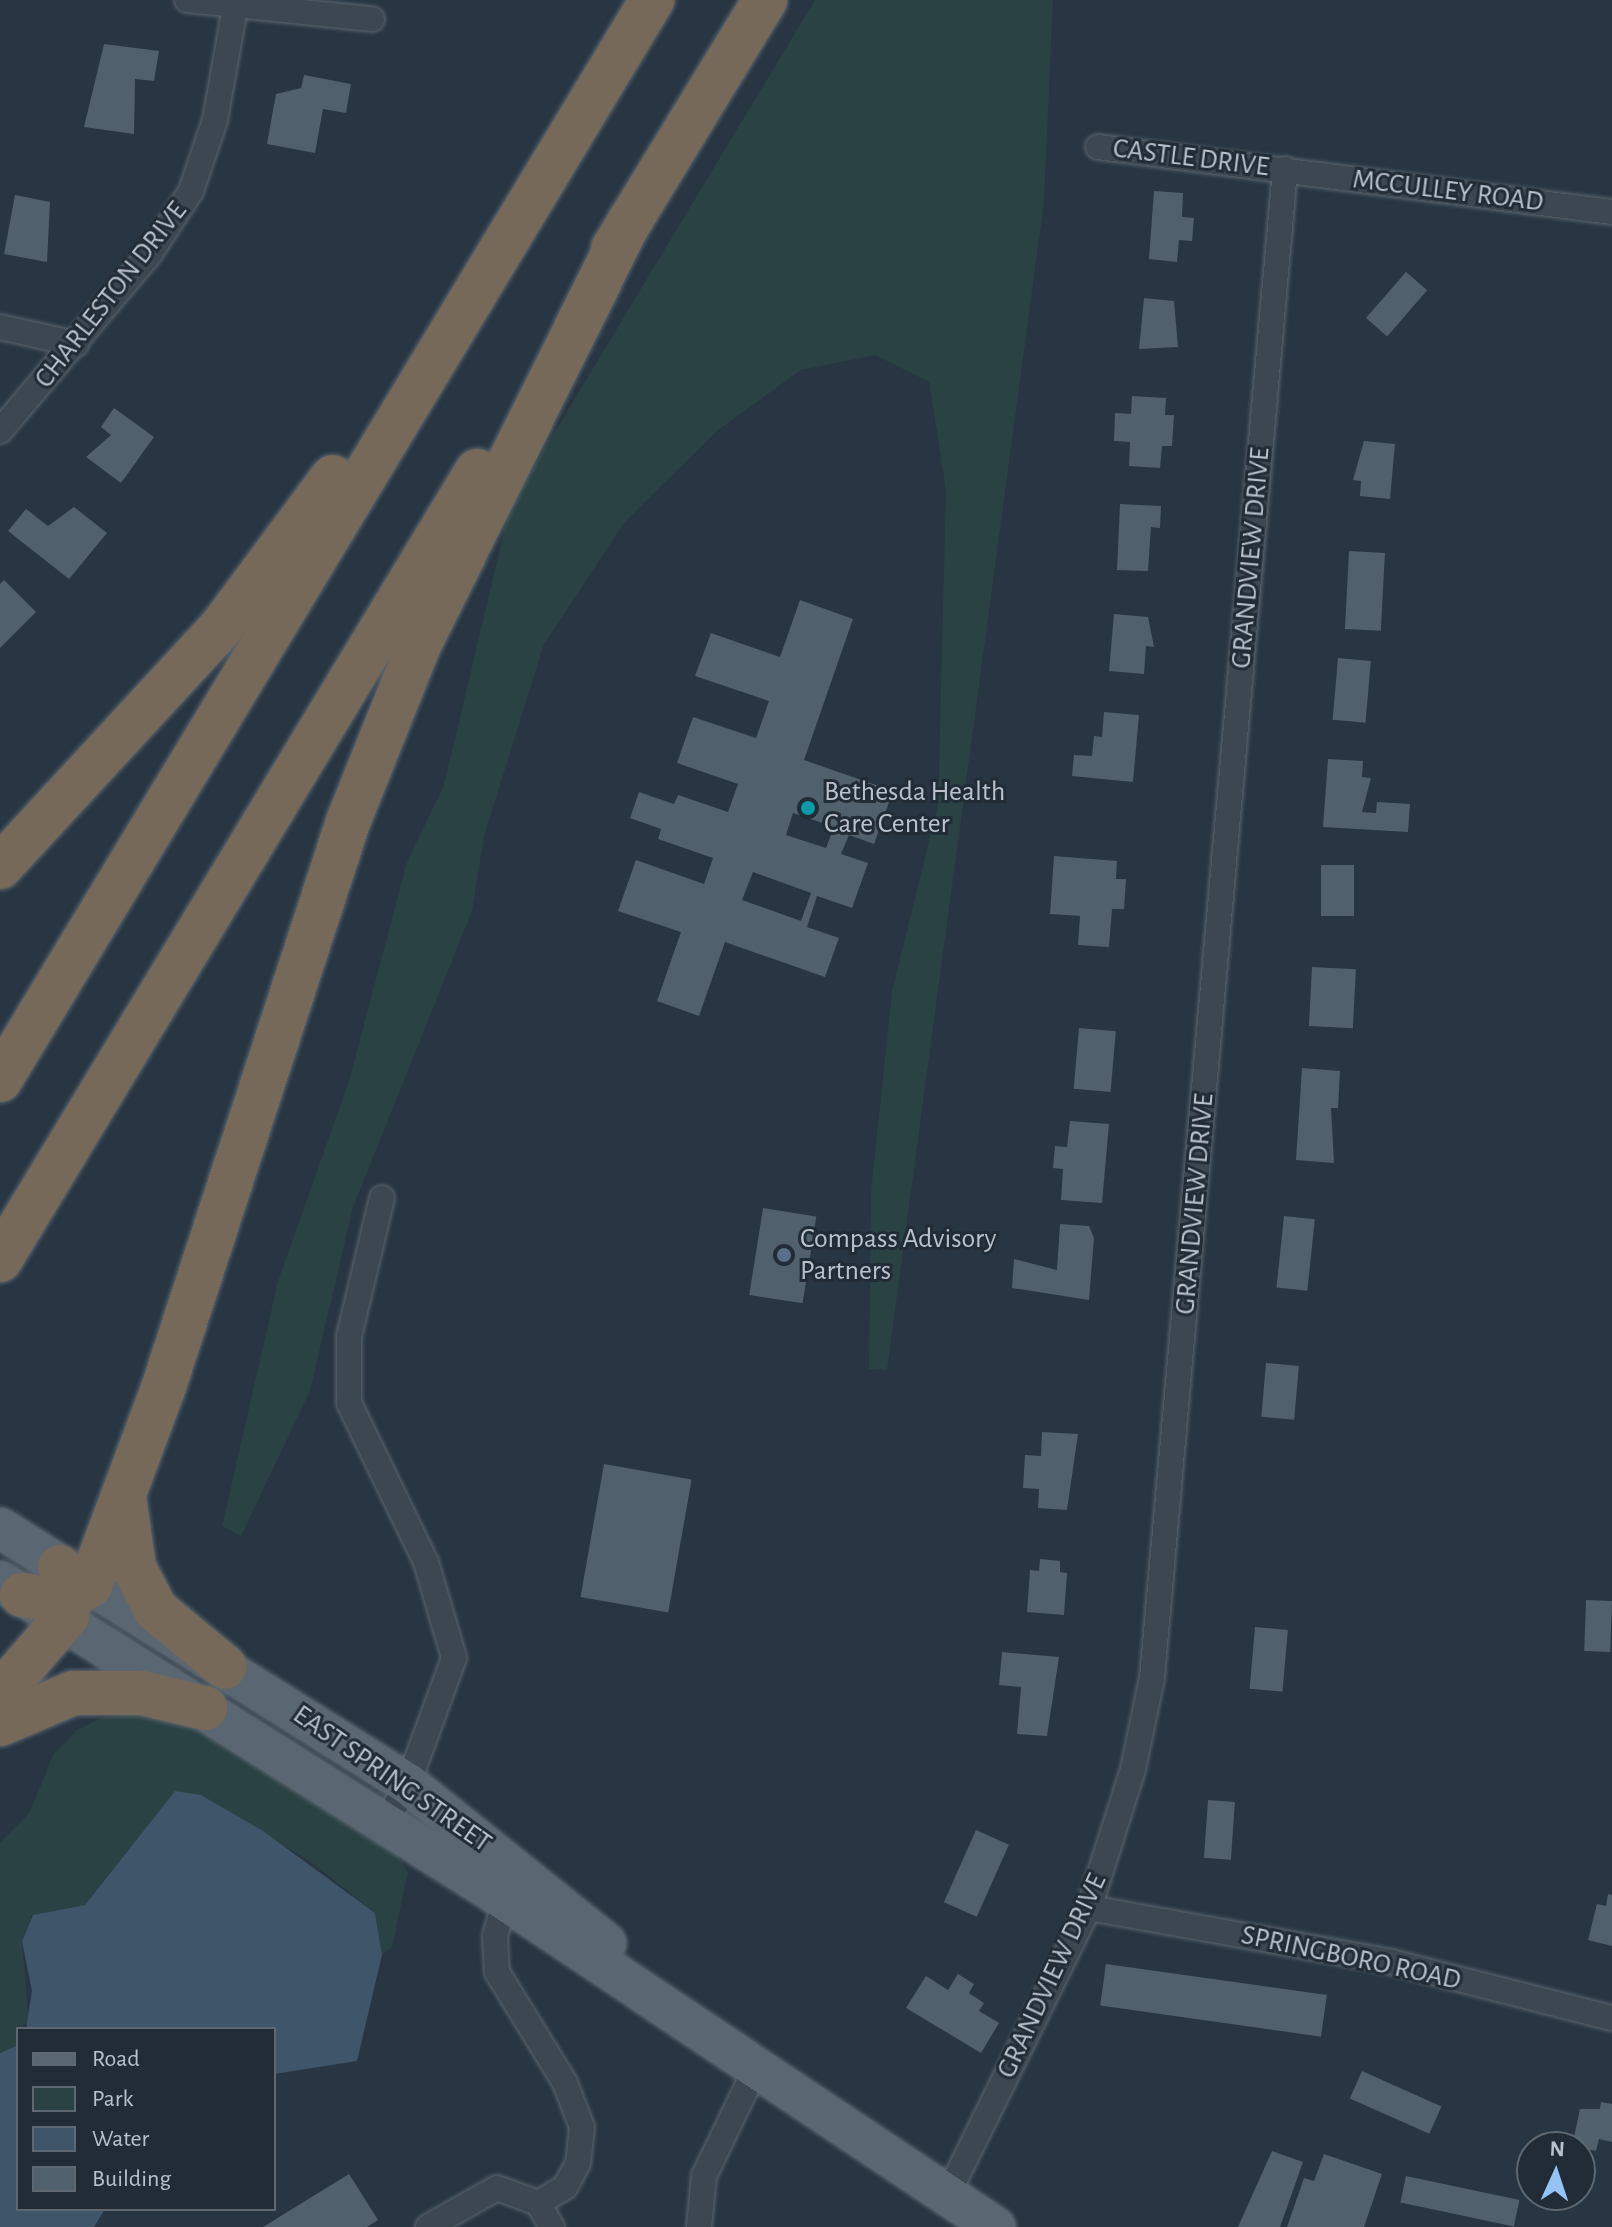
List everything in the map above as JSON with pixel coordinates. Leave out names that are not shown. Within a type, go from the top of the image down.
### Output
[{"type":"highway","points":[[0,1080],[652,0]]},
{"type":"highway","points":[[0,1260],[765,0]]},
{"type":"highway","points":[[0,1694],[71,1593],[125,1503],[348,822],[418,647],[629,222]]},
{"type":"highway","points":[[0,867],[220,629],[493,263]]},
{"type":"highway","points":[[125,1503],[134,1568],[156,1610],[225,1667]]},
{"type":"highway","points":[[11,1588],[71,1593]]},
{"type":"highway","points":[[0,1724],[73,1693],[142,1693],[205,1708]]},
{"type":"main road","name":"EAST SPRING STREET","points":[[0,1528],[205,1708],[505,1901],[754,2072],[995,2227]]},
{"type":"main road","name":"EAST SPRING STREET","points":[[71,1593],[225,1667],[408,1784],[515,1864],[754,2072]]},
{"type":"street","points":[[187,0],[235,8],[372,19]]},
{"type":"street","name":"CHARLESTON DRIVE","points":[[0,431],[76,344],[191,191],[215,120],[235,8]]},
{"type":"street","name":"CASTLE DRIVE","points":[[1098,147],[1285,169]]},
{"type":"street","name":"MCCULLEY ROAD","points":[[1285,169],[1612,212]]},
{"type":"street","name":"GRANDVIEW DRIVE","points":[[946,2198],[1089,1908],[1133,1769],[1152,1678],[1285,169]]},
{"type":"street","points":[[0,327],[76,344]]},
{"type":"street","points":[[382,1198],[349,1336],[349,1403],[426,1562],[454,1658],[408,1784],[385,1823]]},
{"type":"street","points":[[505,1901],[495,1936],[497,1972],[565,2083],[582,2127],[578,2163],[565,2187],[538,2203]]},
{"type":"street","name":"SPRINGBORO ROAD","points":[[1089,1908],[1392,1962],[1612,2018]]},
{"type":"street","points":[[699,2227],[704,2176],[754,2072]]},
{"type":"street","points":[[428,2227],[497,2188],[538,2203],[552,2227]]},
{"type":"green space","points":[[815,0],[1053,0],[1044,202],[887,1370],[869,1369],[871,1191],[892,991],[938,805],[946,490],[929,382],[875,355],[801,370],[718,430],[624,523],[544,644],[484,836],[472,911],[353,1207],[310,1391],[241,1536],[222,1526],[278,1281],[349,1081],[407,862],[444,785],[510,506]]},
{"type":"green space","points":[[148,1711],[194,1724],[394,1849],[408,1872],[392,1947],[382,1955],[375,1913],[311,1862],[201,1795],[175,1791],[85,1905],[32,1915],[22,1941],[29,2022],[16,2027],[16,2046],[0,2053],[0,1843],[30,1812],[53,1755],[77,1730],[101,1718]]},
{"type":"water","points":[[175,1791],[201,1795],[263,1831],[375,1913],[382,1955],[357,2061],[276,2074],[276,2027],[26,2027],[32,1991],[22,1941],[33,1915],[85,1905]]},
{"type":"water","points":[[16,2046],[16,2211],[104,2211],[94,2227],[0,2227],[0,2053]]},
{"type":"building","points":[[104,44],[159,51],[154,81],[135,79],[134,134],[84,127]]},
{"type":"building","points":[[304,75],[351,84],[346,113],[323,109],[315,153],[267,144],[276,94],[301,88]]},
{"type":"building","points":[[1154,191],[1183,193],[1182,217],[1194,218],[1192,241],[1179,240],[1177,262],[1149,259]]},
{"type":"building","points":[[15,195],[50,202],[47,262],[4,254]]},
{"type":"building","points":[[1406,272],[1427,290],[1387,336],[1366,318]]},
{"type":"building","points":[[1144,298],[1174,301],[1178,347],[1139,349]]},
{"type":"building","points":[[1132,396],[1166,398],[1165,415],[1174,415],[1172,446],[1162,446],[1160,468],[1129,466],[1130,442],[1114,441],[1115,413],[1131,414]]},
{"type":"building","points":[[114,408],[154,437],[121,483],[86,457],[111,435],[101,427]]},
{"type":"building","points":[[1364,441],[1395,444],[1390,499],[1360,496],[1361,481],[1353,480]]},
{"type":"building","points":[[1120,504],[1161,506],[1160,528],[1151,527],[1148,571],[1117,570]]},
{"type":"building","points":[[74,507],[107,533],[69,579],[8,531],[26,509],[48,526]]},
{"type":"building","points":[[1349,551],[1385,553],[1381,631],[1345,629]]},
{"type":"building","points":[[4,580],[36,612],[0,648],[0,584]]},
{"type":"building","name":"Bethesda Health Care Center","points":[[800,600],[853,619],[804,760],[893,791],[874,844],[849,835],[841,854],[868,863],[852,908],[817,896],[807,927],[839,938],[825,977],[725,942],[699,1016],[657,1001],[681,932],[618,911],[636,860],[704,884],[713,858],[658,839],[661,829],[630,818],[639,792],[674,804],[678,795],[728,812],[738,784],[677,763],[693,717],[756,738],[769,701],[695,676],[711,633],[780,657]],"holes":[[[793,813],[834,827],[826,848],[786,835]],[[753,872],[811,893],[801,921],[742,900]]]},
{"type":"building","points":[[1114,614],[1148,617],[1154,647],[1146,646],[1144,674],[1109,671]]},
{"type":"building","points":[[1338,658],[1371,661],[1365,723],[1333,720]]},
{"type":"building","points":[[1104,712],[1139,715],[1133,782],[1072,776],[1074,755],[1092,756],[1094,736],[1102,737]]},
{"type":"building","points":[[1328,759],[1363,761],[1362,777],[1371,778],[1362,812],[1376,813],[1377,802],[1410,804],[1408,832],[1323,827]]},
{"type":"building","points":[[1054,856],[1117,861],[1116,879],[1126,879],[1124,909],[1112,909],[1109,947],[1078,945],[1080,916],[1050,914]]},
{"type":"building","points":[[1321,865],[1354,865],[1354,916],[1321,916]]},
{"type":"building","points":[[1312,967],[1356,969],[1353,1028],[1309,1026]]},
{"type":"building","points":[[1079,1028],[1116,1031],[1111,1092],[1074,1089]]},
{"type":"building","points":[[1302,1068],[1340,1071],[1338,1108],[1331,1108],[1334,1163],[1296,1160]]},
{"type":"building","points":[[1070,1121],[1109,1124],[1102,1203],[1061,1200],[1063,1169],[1053,1168],[1055,1146],[1067,1147]]},
{"type":"building","name":"Compass Advisory Partners","points":[[763,1208],[816,1216],[803,1303],[749,1295]]},
{"type":"building","points":[[1284,1216],[1315,1219],[1307,1291],[1276,1288]]},
{"type":"building","points":[[1060,1224],[1089,1226],[1094,1238],[1089,1300],[1012,1288],[1014,1259],[1057,1270]]},
{"type":"building","points":[[1266,1363],[1299,1366],[1294,1420],[1261,1417]]},
{"type":"building","points":[[1042,1432],[1078,1434],[1067,1510],[1038,1508],[1039,1489],[1023,1488],[1025,1455],[1041,1456]]},
{"type":"building","points":[[604,1464],[692,1479],[668,1612],[581,1597]]},
{"type":"building","points":[[1040,1559],[1060,1561],[1060,1572],[1067,1573],[1064,1615],[1027,1612],[1030,1570],[1039,1571]]},
{"type":"building","points":[[1586,1600],[1612,1601],[1610,1652],[1584,1651]]},
{"type":"building","points":[[1255,1627],[1288,1630],[1282,1692],[1250,1689]]},
{"type":"building","points":[[1002,1652],[1059,1657],[1047,1736],[1017,1734],[1021,1687],[999,1685]]},
{"type":"building","points":[[1208,1800],[1235,1802],[1231,1860],[1204,1858]]},
{"type":"building","points":[[976,1830],[1009,1845],[977,1917],[944,1902]]},
{"type":"building","points":[[1608,1894],[1612,1895],[1612,1946],[1588,1940],[1597,1904],[1606,1906]]},
{"type":"building","points":[[1106,1964],[1327,1995],[1321,2037],[1100,2006]]},
{"type":"building","points":[[958,1974],[974,1984],[969,1993],[984,2003],[979,2011],[999,2023],[981,2053],[906,2008],[926,1976],[948,1990]]},
{"type":"building","points":[[1362,2071],[1441,2106],[1429,2134],[1350,2098]]},
{"type":"building","points":[[1601,2102],[1612,2104],[1612,2142],[1599,2139],[1596,2151],[1596,2131],[1575,2131],[1580,2109],[1600,2109]]},
{"type":"building","points":[[1272,2151],[1303,2162],[1280,2227],[1238,2227]]},
{"type":"building","points":[[1324,2154],[1382,2174],[1364,2227],[1287,2227],[1304,2178],[1314,2181]]},
{"type":"building","points":[[349,2174],[378,2220],[367,2227],[263,2227]]},
{"type":"building","points":[[1406,2176],[1516,2199],[1514,2227],[1400,2202]]},
{"type":"place","name":"Bethesda Health Care Center","points":[[808,808]]},
{"type":"place","name":"Compass Advisory Partners","points":[[784,1255]]}]
